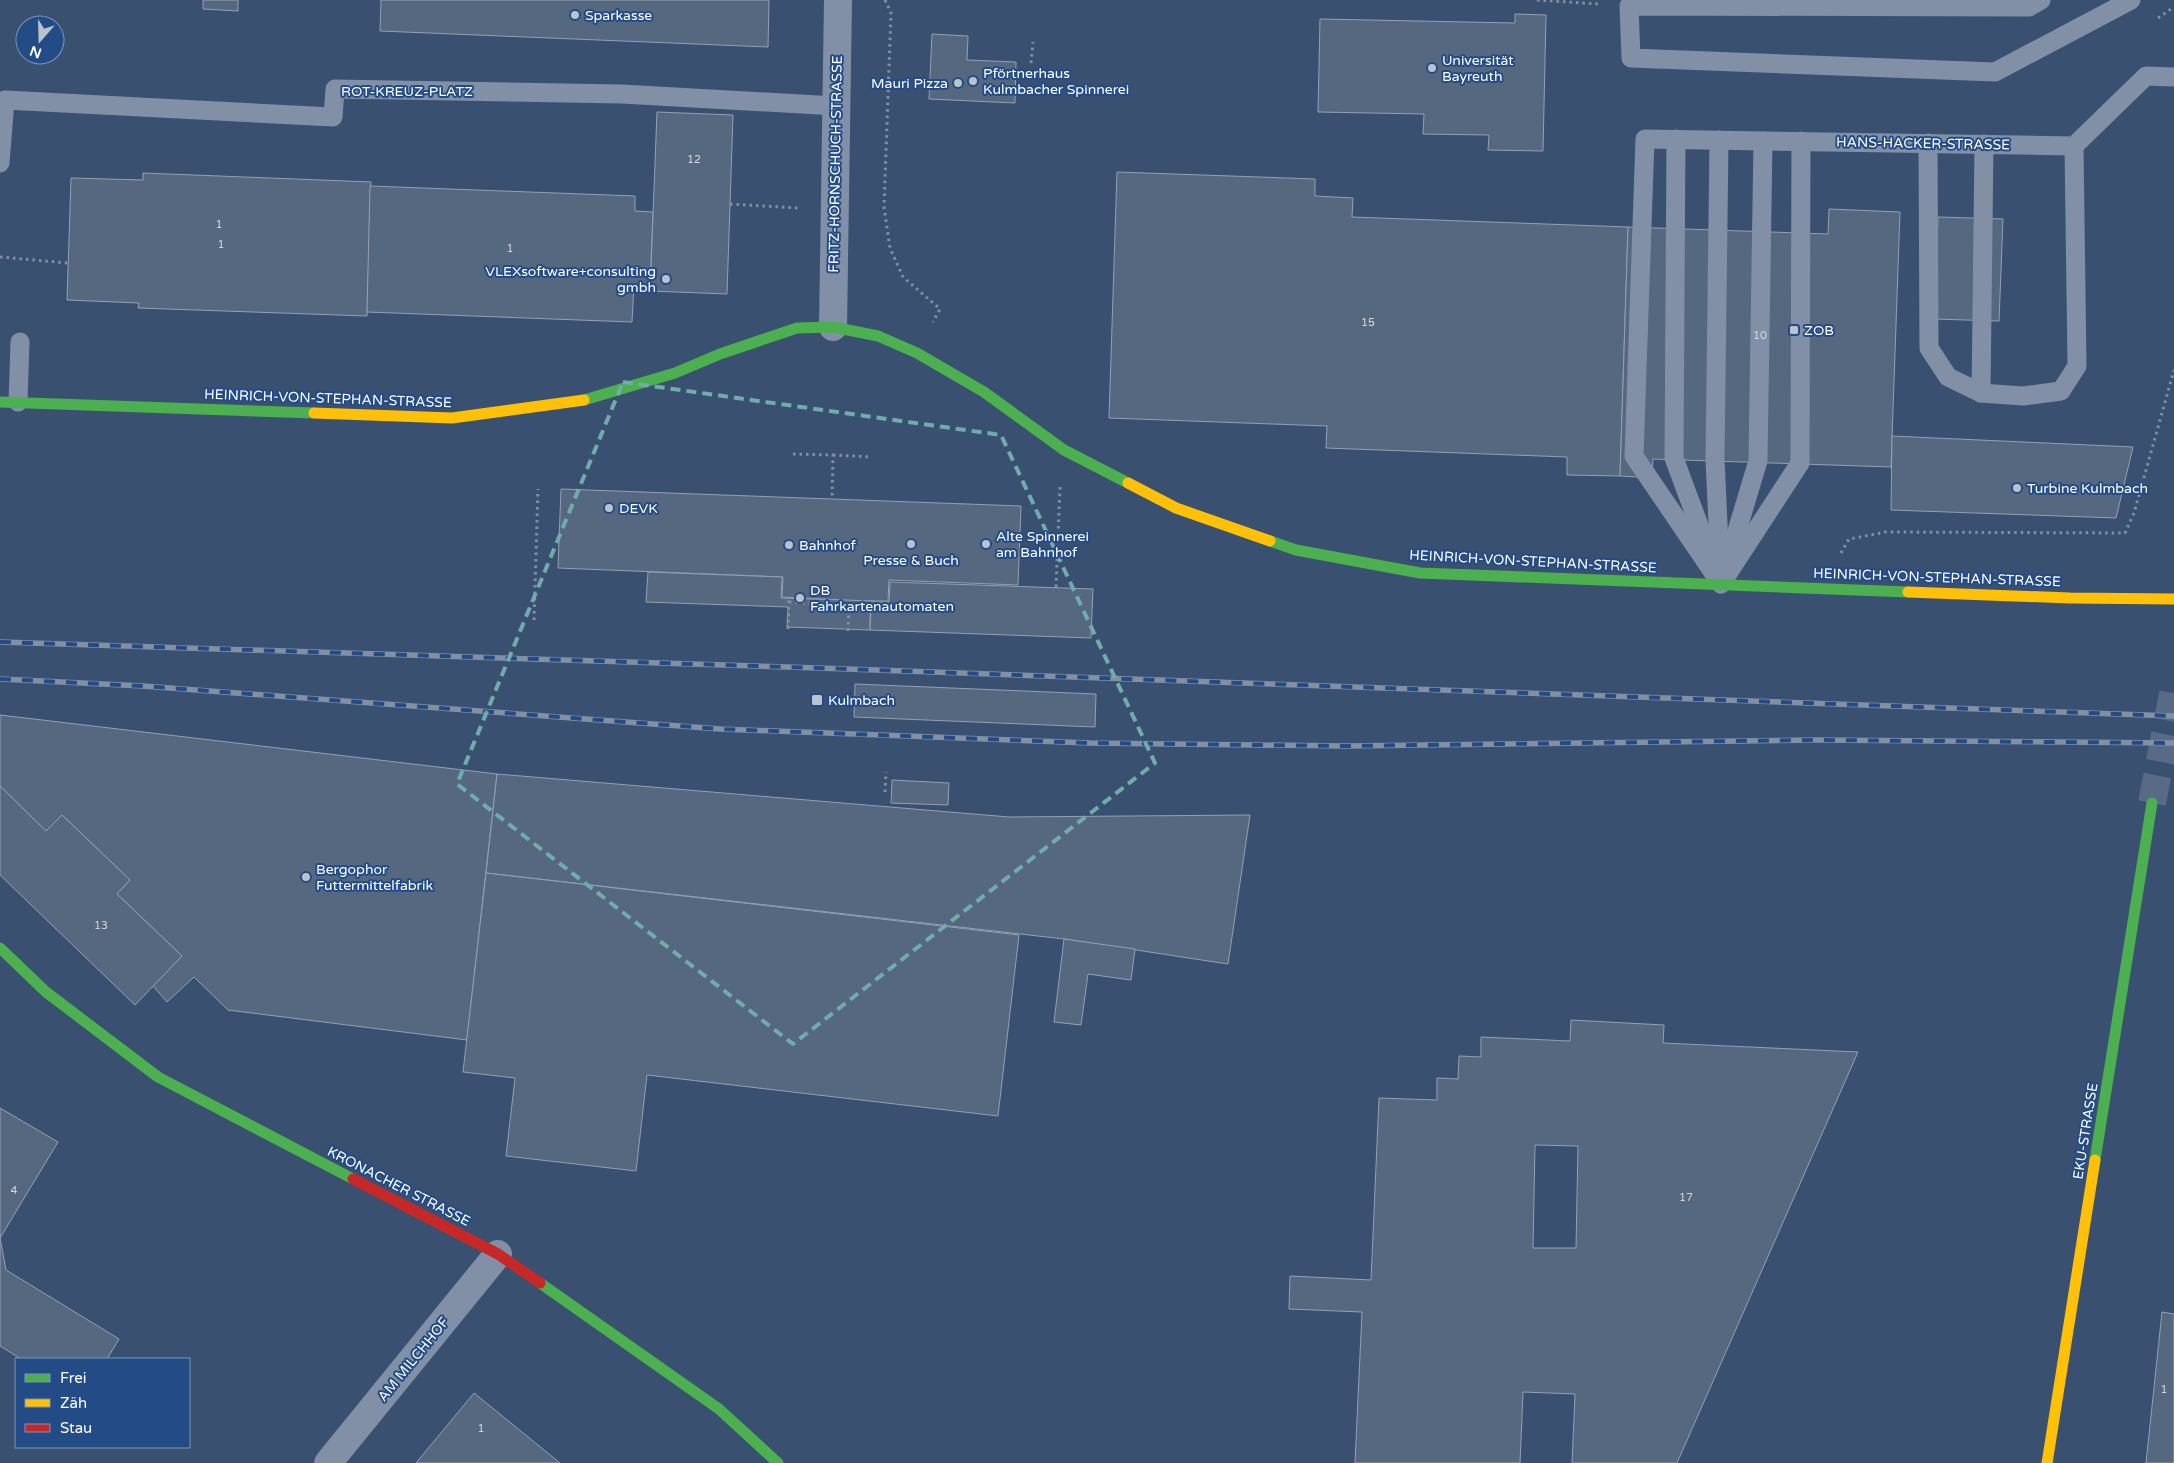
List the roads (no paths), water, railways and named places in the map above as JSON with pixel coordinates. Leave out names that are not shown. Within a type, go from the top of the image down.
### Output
[{"type":"street","name":"FRITZ-HORNSCHUCH-STRASSE","points":[[833,327],[838,0]]},
{"type":"street","name":"HEINRICH-VON-STEPHAN-STRASSE","points":[[9,402],[452,418],[584,400],[675,373],[735,349],[797,328],[833,327],[878,336],[917,353],[984,392],[1064,450],[1176,508],[1296,550],[1420,573],[2070,598],[2174,599]]},
{"type":"street","name":"EKU-STRASSE","points":[[2047,1463],[2152,803]]},
{"type":"street","name":"KRONACHER STRASSE","points":[[0,948],[46,992],[158,1078],[498,1254],[719,1409],[778,1463]]},
{"type":"street","name":"AM MILCHHOF","points":[[328,1463],[498,1254]]},
{"type":"lane","points":[[2041,0],[2029,7],[1629,6],[1631,58],[1995,72],[2131,0]]},
{"type":"lane","points":[[1928,143],[1929,348],[1948,377],[1981,393],[2023,396],[2061,391],[2077,366],[2074,146],[2146,76],[2174,77]]},
{"type":"lane","name":"ROT-KREUZ-PLATZ","points":[[0,163],[5,100],[333,117],[335,88],[622,94],[836,106]]},
{"type":"lane","name":"HANS-HACKER-STRASSE","points":[[1721,584],[1634,456],[1645,139],[2074,146]]},
{"type":"lane","points":[[1676,139],[1674,458],[1721,584]]},
{"type":"lane","points":[[1719,140],[1715,460],[1721,584]]},
{"type":"lane","points":[[1721,584],[1758,461],[1763,141]]},
{"type":"lane","points":[[1721,584],[1800,463],[1801,141]]},
{"type":"lane","points":[[1981,393],[1984,144]]},
{"type":"lane","points":[[9,402],[20,342]]},
{"type":"tunnel","points":[[2152,803],[2174,689]]},
{"type":"railway","points":[[0,642],[818,668],[2174,716]]},
{"type":"railway","points":[[0,679],[143,686],[720,729],[1090,743],[1345,746],[1815,740],[2174,743]]},
{"type":"place","name":"Sparkasse","points":[[575,15]]},
{"type":"place","name":"Universität Bayreuth","points":[[1432,68]]},
{"type":"place","name":"Pförtnerhaus Kulmbacher Spinnerei","points":[[973,81]]},
{"type":"place","name":"Mauri Pizza","points":[[958,83]]},
{"type":"place","name":"VLEXsoftware+consulting gmbh","points":[[666,279]]},
{"type":"place","name":"ZOB","points":[[1794,330]]},
{"type":"place","name":"Turbine Kulmbach","points":[[2017,488]]},
{"type":"place","name":"DEVK","points":[[609,508]]},
{"type":"place","name":"Presse & Buch","points":[[911,544]]},
{"type":"place","name":"Alte Spinnerei am Bahnhof","points":[[986,544]]},
{"type":"place","name":"Bahnhof","points":[[789,545]]},
{"type":"place","name":"DB Fahrkartenautomaten","points":[[800,598]]},
{"type":"place","name":"Kulmbach","points":[[817,700]]},
{"type":"place","name":"Bergophor Futtermittelfabrik","points":[[306,877]]}]
